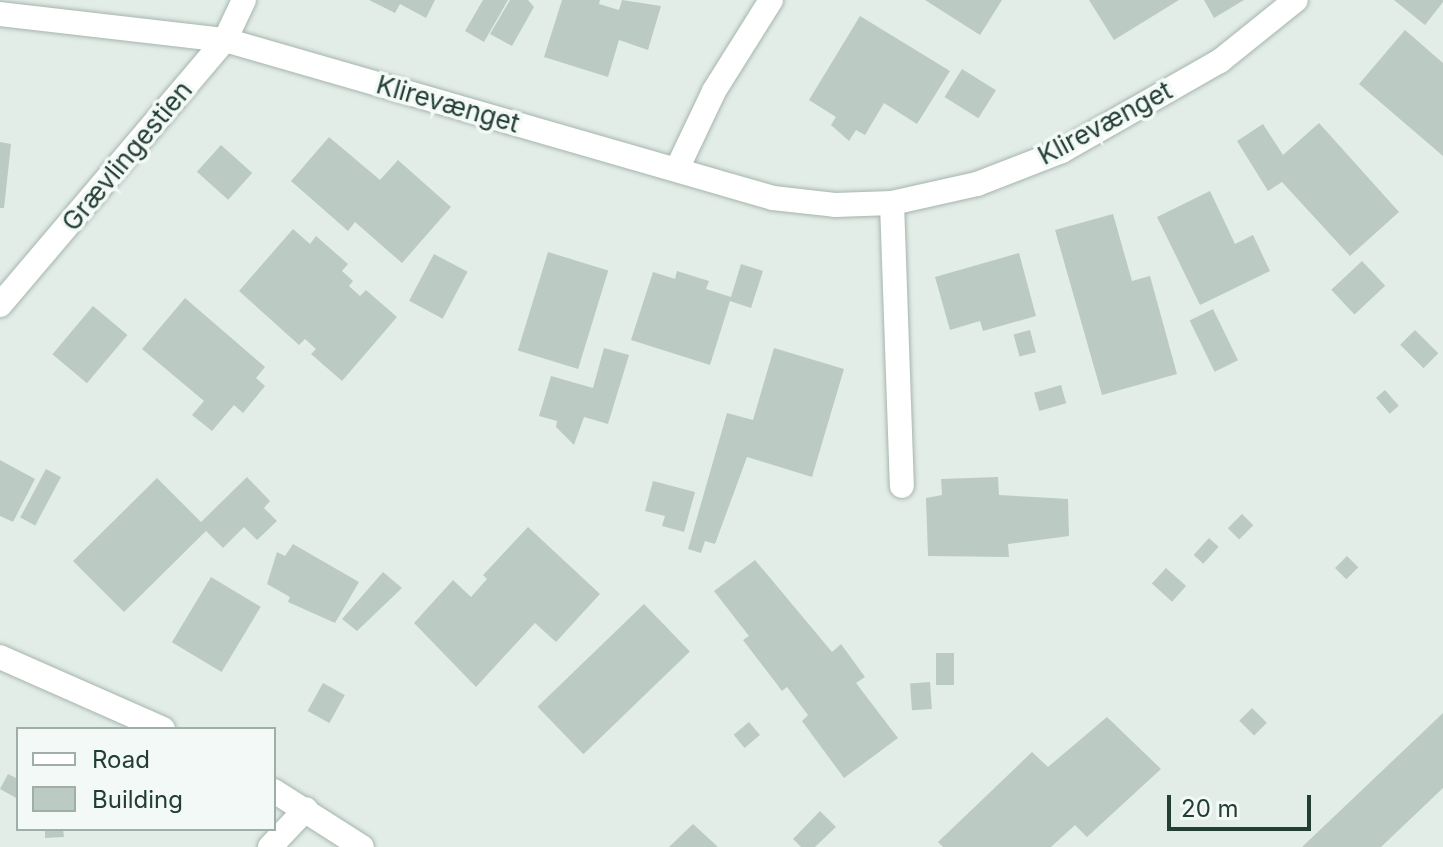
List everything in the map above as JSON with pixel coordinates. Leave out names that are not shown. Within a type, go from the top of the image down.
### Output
[{"type":"street","name":"Grævlingestien","points":[[0,305],[225,40],[244,0]]},
{"type":"street","points":[[677,169],[714,91],[771,0]]},
{"type":"street","name":"Klirevænget","points":[[0,14],[225,40],[773,198],[835,205],[892,203],[977,184],[1062,151],[1220,61],[1296,0]]},
{"type":"street","points":[[892,203],[902,486]]},
{"type":"street","points":[[0,657],[158,727]]},
{"type":"street","points":[[276,792],[362,847]]},
{"type":"street","points":[[270,847],[306,809]]},
{"type":"building","points":[[369,0],[435,0],[426,18],[400,4],[395,13]]},
{"type":"building","points":[[483,0],[508,0],[484,42],[465,31]]},
{"type":"building","points":[[510,0],[528,0],[534,7],[512,46],[490,34]]},
{"type":"building","points":[[562,0],[600,0],[599,4],[619,10],[622,0],[661,6],[648,50],[619,40],[608,77],[544,57]]},
{"type":"building","points":[[925,0],[1002,0],[980,35]]},
{"type":"building","points":[[1089,0],[1179,0],[1114,40]]},
{"type":"building","points":[[1204,0],[1244,0],[1214,18]]},
{"type":"building","points":[[1394,0],[1443,0],[1443,2],[1425,25]]},
{"type":"building","points":[[860,16],[950,71],[917,124],[884,103],[865,135],[856,130],[849,141],[831,125],[836,117],[809,100]]},
{"type":"building","points":[[1405,30],[1443,63],[1443,156],[1359,84]]},
{"type":"building","points":[[962,69],[996,90],[978,118],[945,97]]},
{"type":"building","points":[[1319,123],[1399,212],[1350,256],[1282,182],[1268,191],[1237,141],[1263,124],[1283,155]]},
{"type":"building","points":[[329,137],[380,180],[398,160],[451,207],[402,263],[355,222],[348,231],[291,181]]},
{"type":"building","points":[[0,142],[11,144],[4,208],[0,208]]},
{"type":"building","points":[[221,145],[252,173],[228,200],[197,172]]},
{"type":"building","points":[[1210,191],[1235,244],[1253,235],[1270,271],[1200,305],[1157,217]]},
{"type":"building","points":[[1113,214],[1132,281],[1150,276],[1177,374],[1102,395],[1055,230]]},
{"type":"building","points":[[293,229],[310,244],[316,236],[348,264],[342,271],[353,281],[349,286],[360,296],[366,290],[397,317],[342,381],[311,354],[316,349],[305,339],[299,345],[239,291]]},
{"type":"building","points":[[548,252],[608,270],[578,369],[518,350]]},
{"type":"building","points":[[1019,253],[1036,316],[983,331],[980,321],[950,330],[935,277]]},
{"type":"building","points":[[434,254],[468,272],[443,319],[409,301]]},
{"type":"building","points":[[1362,261],[1385,286],[1354,315],[1331,290]]},
{"type":"building","points":[[741,264],[763,271],[751,308],[730,301],[710,365],[631,340],[653,272],[675,279],[677,271],[709,281],[706,289],[731,297]]},
{"type":"building","points":[[185,298],[265,367],[256,378],[265,386],[243,413],[234,405],[212,431],[192,415],[204,401],[142,349]]},
{"type":"building","points":[[93,306],[127,335],[87,383],[53,354]]},
{"type":"building","points":[[1213,309],[1238,360],[1215,372],[1190,320]]},
{"type":"building","points":[[1030,330],[1036,352],[1020,357],[1014,334]]},
{"type":"building","points":[[1415,330],[1438,353],[1423,368],[1400,345]]},
{"type":"building","points":[[604,348],[629,355],[608,424],[584,417],[574,445],[556,427],[557,421],[539,416],[551,376],[593,388]]},
{"type":"building","points":[[774,348],[844,369],[812,477],[747,457],[715,544],[705,541],[701,553],[688,549],[727,413],[753,420]]},
{"type":"building","points":[[1061,385],[1066,403],[1039,411],[1034,393]]},
{"type":"building","points":[[1385,390],[1399,406],[1390,414],[1376,398]]},
{"type":"building","points":[[0,460],[35,479],[13,522],[0,516]]},
{"type":"building","points":[[46,469],[61,477],[35,526],[20,518]]},
{"type":"building","points":[[247,477],[270,501],[264,508],[277,521],[257,540],[244,527],[223,548],[206,531],[124,612],[73,561],[157,478],[201,522]]},
{"type":"building","points":[[998,477],[999,495],[1068,499],[1069,536],[1008,544],[1009,557],[928,556],[926,498],[942,495],[941,479]]},
{"type":"building","points":[[653,481],[695,492],[684,532],[662,526],[665,516],[645,511]]},
{"type":"building","points":[[1242,514],[1253,525],[1239,539],[1228,528]]},
{"type":"building","points":[[528,527],[600,594],[556,642],[535,623],[476,687],[414,623],[453,580],[471,597],[487,579],[483,575]]},
{"type":"building","points":[[1209,538],[1219,547],[1203,564],[1194,555]]},
{"type":"building","points":[[293,544],[359,582],[335,623],[288,602],[290,597],[267,584],[277,552],[285,556]]},
{"type":"building","points":[[1347,556],[1358,567],[1346,579],[1335,568]]},
{"type":"building","points":[[755,560],[832,652],[841,644],[865,677],[856,683],[898,738],[844,778],[802,721],[808,715],[787,687],[782,691],[743,640],[749,636],[714,591]]},
{"type":"building","points":[[1166,568],[1186,586],[1172,602],[1152,584]]},
{"type":"building","points":[[383,572],[402,588],[357,631],[342,619]]},
{"type":"building","points":[[211,577],[261,607],[222,672],[172,642]]},
{"type":"building","points":[[644,604],[690,651],[583,754],[538,707]]},
{"type":"building","points":[[936,653],[954,653],[954,685],[936,685]]},
{"type":"building","points":[[930,682],[932,709],[912,710],[910,683]]},
{"type":"building","points":[[323,683],[345,695],[329,723],[307,711]]},
{"type":"building","points":[[1252,708],[1267,723],[1254,736],[1239,721]]},
{"type":"building","points":[[1443,713],[1443,788],[1381,847],[1302,847]]},
{"type":"building","points":[[1107,717],[1161,769],[1087,837],[1075,825],[1051,847],[943,847],[938,842],[1032,752],[1048,767]]},
{"type":"building","points":[[749,722],[760,735],[745,748],[734,735]]},
{"type":"building","points":[[8,774],[16,778],[16,798],[0,789]]},
{"type":"building","points":[[820,811],[836,827],[815,847],[801,847],[793,839]]},
{"type":"building","points":[[693,824],[718,847],[669,847]]},
{"type":"building","points":[[45,831],[63,831],[64,837],[45,838]]}]
